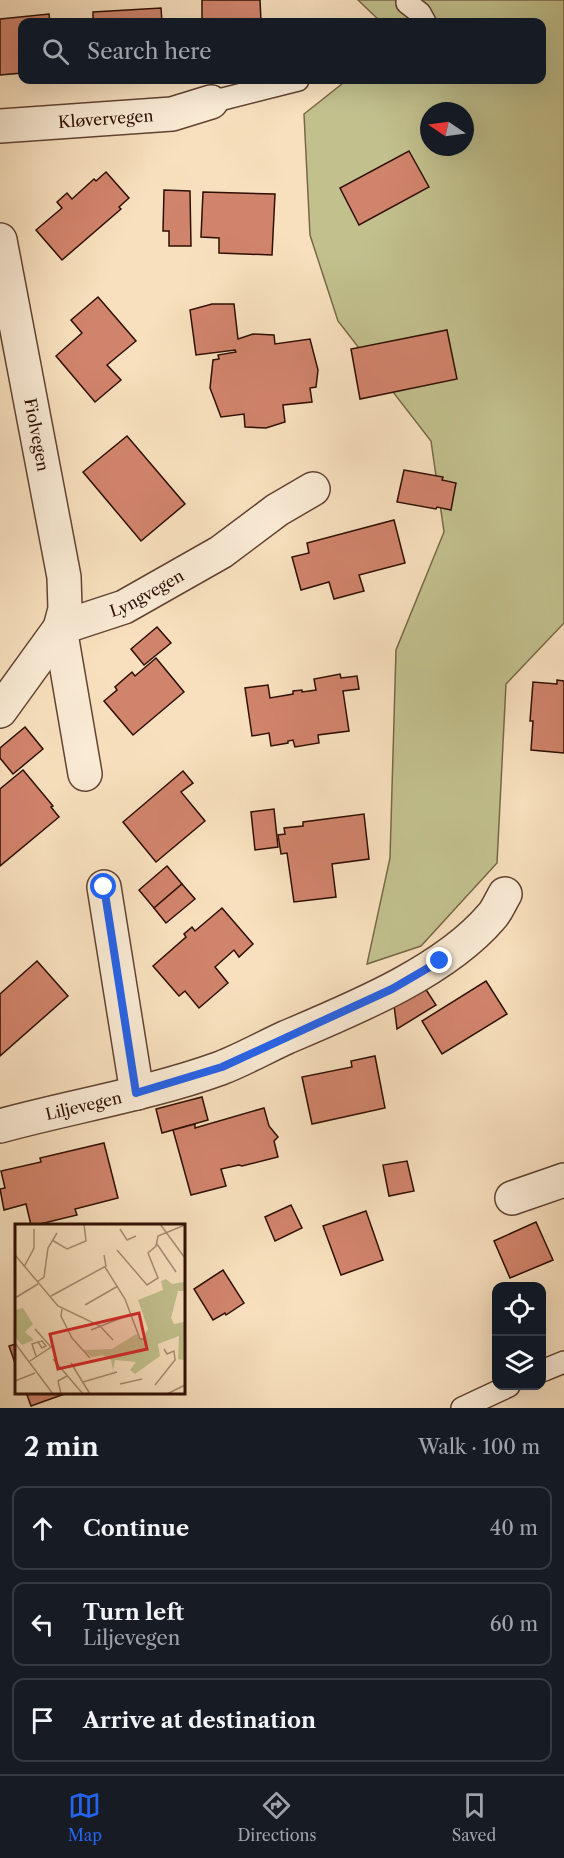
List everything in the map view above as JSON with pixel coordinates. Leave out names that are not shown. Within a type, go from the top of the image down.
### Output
[{"type":"street","name":"Kløvervegen","points":[[0,126],[172,114],[211,102]]},
{"type":"street","name":"Fiolvegen","points":[[0,240],[64,577],[65,609],[60,628]]},
{"type":"street","name":"Lyngvegen","points":[[60,628],[124,607],[221,552],[277,510],[313,489]]},
{"type":"street","points":[[0,711],[60,628]]},
{"type":"street","points":[[60,628],[85,774]]},
{"type":"street","points":[[104,887],[136,1093]]},
{"type":"street","name":"Liljevegen","points":[[0,1126],[136,1093],[222,1067],[392,989],[440,961],[470,938],[492,916],[505,894]]},
{"type":"street","points":[[512,1198],[564,1180]]},
{"type":"lane","points":[[407,3],[423,18]]},
{"type":"lane","points":[[211,102],[282,84]]},
{"type":"lane","points":[[546,1369],[564,1362]]},
{"type":"lane","points":[[462,1408],[500,1390]]},
{"type":"shaded area","points":[[358,0],[564,0],[564,623],[506,684],[497,863],[421,946],[367,964],[390,858],[396,650],[444,532],[431,441],[338,321],[310,235],[304,114],[342,84],[546,84],[546,18],[377,18]]},
{"type":"building","points":[[202,0],[260,0],[261,18],[202,18]]},
{"type":"building","points":[[161,8],[162,18],[93,18],[93,12]]},
{"type":"building","points":[[49,14],[50,18],[18,18],[18,73],[0,75],[0,19]]},
{"type":"building","points":[[409,151],[429,187],[359,225],[340,188]]},
{"type":"building","points":[[106,172],[129,198],[119,207],[121,209],[62,260],[36,230],[62,208],[57,202],[67,193],[72,199],[94,179],[96,181]]},
{"type":"building","points":[[164,190],[190,191],[191,246],[169,246],[169,231],[163,231]]},
{"type":"building","points":[[203,192],[275,194],[272,255],[219,253],[219,238],[201,237]]},
{"type":"building","points":[[98,297],[136,341],[107,365],[121,380],[95,402],[56,356],[82,333],[71,320]]},
{"type":"building","points":[[212,304],[234,304],[238,339],[253,334],[274,335],[275,344],[310,339],[318,370],[316,387],[310,388],[312,402],[283,405],[285,422],[266,428],[245,427],[244,414],[221,417],[210,388],[213,360],[219,359],[218,355],[236,352],[235,350],[196,355],[190,310]]},
{"type":"building","points":[[447,330],[457,379],[360,399],[351,349]]},
{"type":"building","points":[[127,436],[185,504],[141,541],[83,472]]},
{"type":"building","points":[[404,470],[443,477],[442,480],[456,483],[451,510],[397,502]]},
{"type":"building","points":[[394,520],[405,563],[359,575],[364,591],[334,599],[329,582],[301,590],[292,557],[309,553],[307,543]]},
{"type":"building","points":[[157,627],[171,643],[144,665],[131,649]]},
{"type":"building","points":[[156,658],[184,692],[133,735],[104,701],[117,690],[115,687],[132,672],[135,676]]},
{"type":"building","points":[[340,674],[341,678],[357,676],[359,689],[343,691],[349,731],[318,735],[319,743],[295,747],[293,740],[271,746],[269,733],[252,736],[245,688],[268,685],[270,698],[293,694],[293,691],[316,690],[314,679]]},
{"type":"building","points":[[557,680],[564,681],[564,753],[531,750],[533,721],[530,721],[533,682],[557,684]]},
{"type":"building","points":[[25,727],[43,749],[13,774],[0,758],[0,748]]},
{"type":"building","points":[[23,770],[53,806],[51,807],[59,817],[0,866],[0,789]]},
{"type":"building","points":[[183,771],[193,783],[181,792],[205,821],[156,862],[123,822]]},
{"type":"building","points":[[274,809],[278,847],[255,850],[251,812]]},
{"type":"building","points":[[364,814],[369,859],[332,864],[336,897],[294,902],[287,853],[281,854],[278,835],[285,834],[284,828],[303,826],[303,822]]},
{"type":"building","points":[[167,866],[182,884],[154,908],[139,890]]},
{"type":"building","points":[[182,884],[195,899],[166,923],[154,908]]},
{"type":"building","points":[[222,908],[253,944],[239,957],[234,950],[215,967],[228,983],[199,1008],[185,991],[179,996],[153,966],[186,937],[184,934],[192,927],[195,931]]},
{"type":"building","points":[[37,961],[68,996],[0,1056],[0,994]]},
{"type":"building","points":[[486,981],[507,1014],[442,1054],[422,1021]]},
{"type":"building","points":[[421,982],[436,1005],[397,1029],[393,997]]},
{"type":"building","points":[[375,1056],[385,1108],[312,1124],[302,1077],[352,1067],[351,1061]]},
{"type":"building","points":[[202,1097],[208,1120],[162,1133],[156,1109]]},
{"type":"building","points":[[264,1108],[269,1126],[278,1137],[274,1141],[278,1157],[221,1169],[226,1186],[191,1195],[173,1130],[195,1124],[195,1128]]},
{"type":"building","points":[[104,1143],[118,1198],[75,1209],[77,1215],[40,1224],[31,1224],[26,1204],[4,1210],[0,1189],[5,1188],[1,1171],[41,1162],[40,1158]]},
{"type":"building","points":[[407,1161],[414,1191],[389,1196],[383,1165]]},
{"type":"building","points":[[291,1205],[302,1228],[275,1241],[265,1217]]},
{"type":"building","points":[[366,1211],[383,1260],[341,1275],[323,1226]]},
{"type":"building","points":[[536,1222],[553,1260],[510,1278],[494,1241]]},
{"type":"building","points":[[223,1270],[244,1303],[226,1315],[225,1313],[213,1320],[194,1289]]},
{"type":"building","points":[[15,1344],[15,1363],[9,1346]]},
{"type":"building","points":[[26,1393],[67,1393],[31,1406]]},
{"type":"route","points":[[104,887],[136,1093],[222,1067],[392,989],[440,961]]}]
